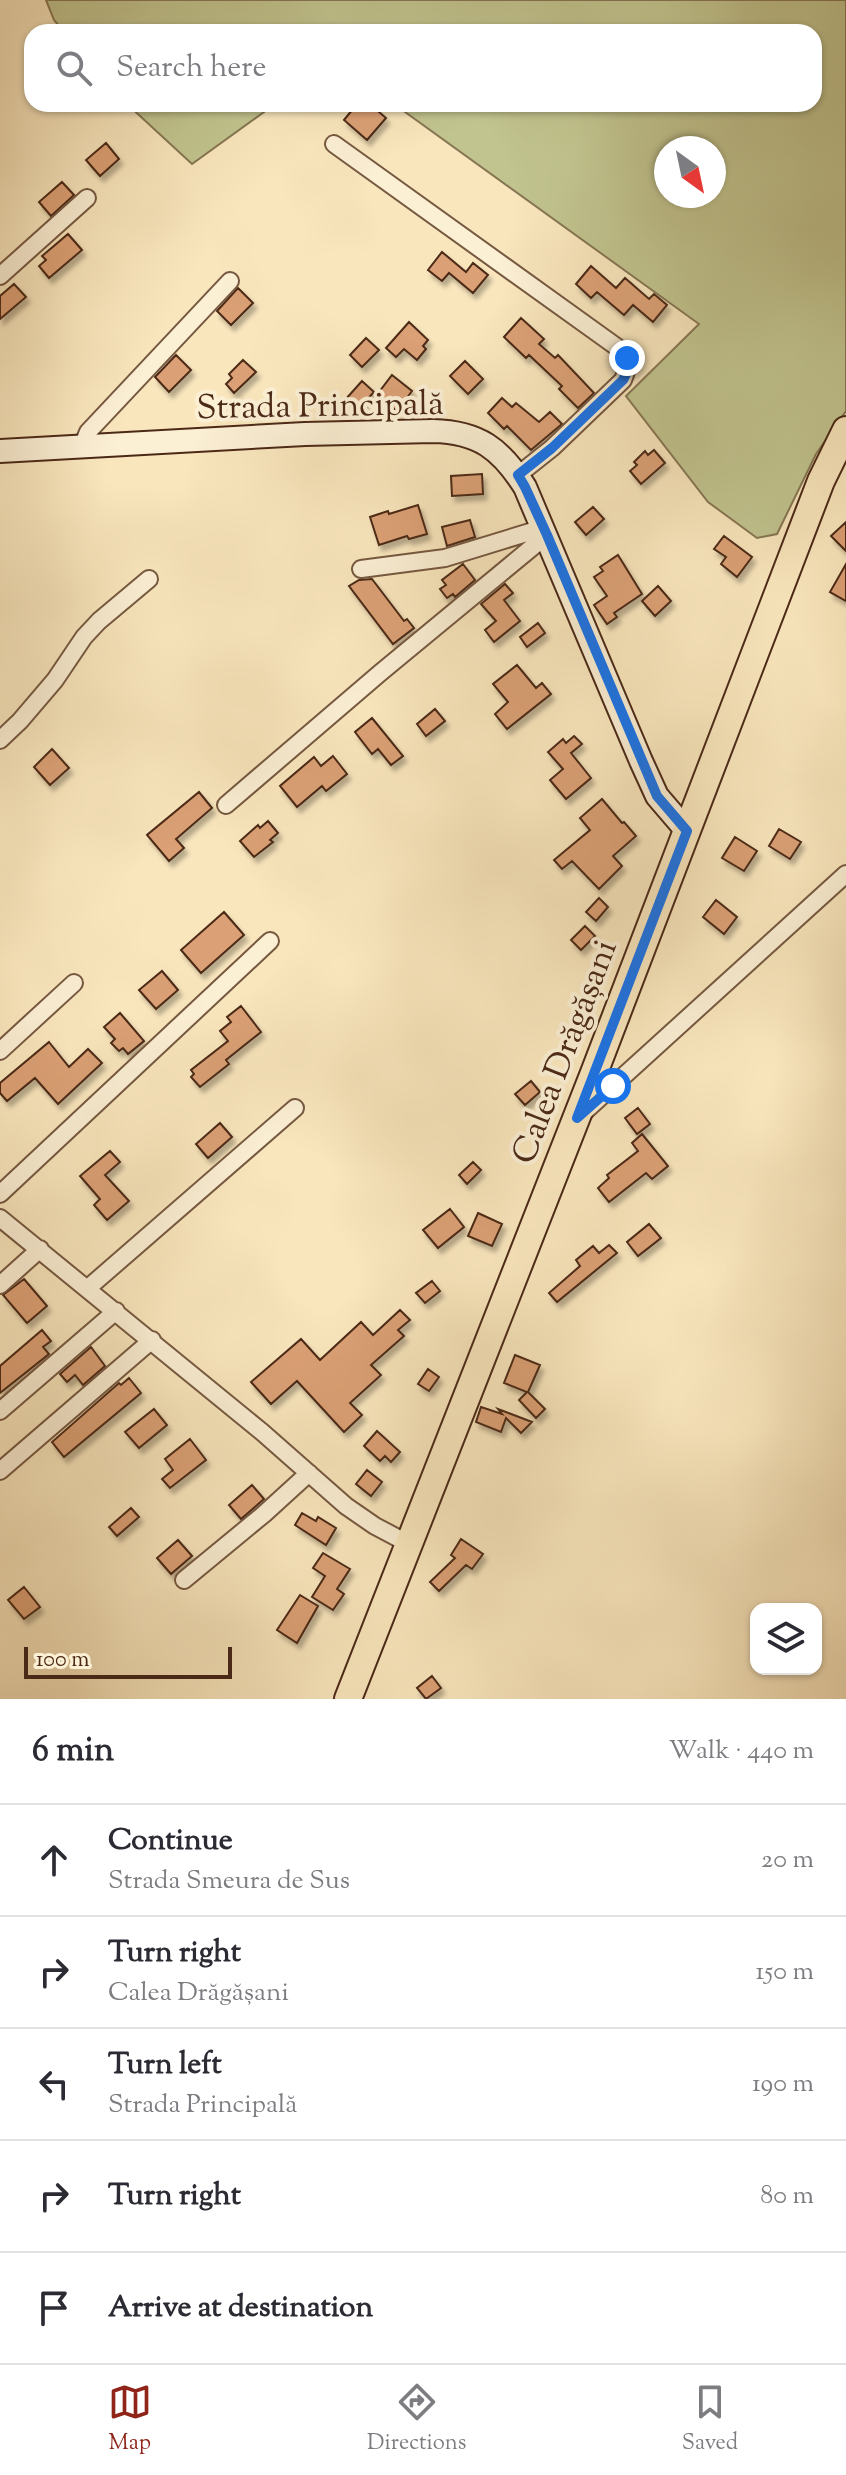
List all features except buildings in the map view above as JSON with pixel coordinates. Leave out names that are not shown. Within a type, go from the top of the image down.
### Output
[{"type":"main road","name":"Calea Drăgășani","points":[[348,1699],[577,1118],[821,481],[846,430]]},
{"type":"street","points":[[334,144],[621,350],[627,358],[628,370],[623,380],[552,448],[518,475]]},
{"type":"street","points":[[0,276],[87,198]]},
{"type":"street","points":[[82,447],[88,432],[230,281]]},
{"type":"street","name":"Strada Principală","points":[[0,451],[305,434],[449,431],[491,447],[500,453],[525,487],[646,773],[657,796],[687,831]]},
{"type":"street","points":[[361,569],[445,558],[545,531]]},
{"type":"street","points":[[226,805],[545,531]]},
{"type":"street","points":[[0,740],[55,680],[91,629],[149,579]]},
{"type":"street","points":[[577,1118],[846,874]]},
{"type":"street","points":[[0,1194],[270,941]]},
{"type":"street","points":[[0,1051],[74,983]]},
{"type":"street","points":[[88,1288],[295,1108]]},
{"type":"street","points":[[0,1218],[152,1340],[346,1506],[409,1544]]},
{"type":"street","points":[[0,1285],[40,1249]]},
{"type":"street","points":[[0,1411],[116,1311]]},
{"type":"street","points":[[0,1471],[152,1340]]},
{"type":"street","points":[[184,1580],[309,1473]]},
{"type":"green space","points":[[46,0],[846,0],[846,411],[816,454],[777,534],[757,538],[708,502],[626,396],[699,324],[405,112],[822,112],[822,24],[57,24]]},
{"type":"green space","points":[[136,112],[264,112],[192,164]]},
{"type":"route","points":[[613,1086],[577,1118],[687,831],[657,796],[547,535],[518,475],[552,448],[623,380],[628,370],[627,358]]}]
